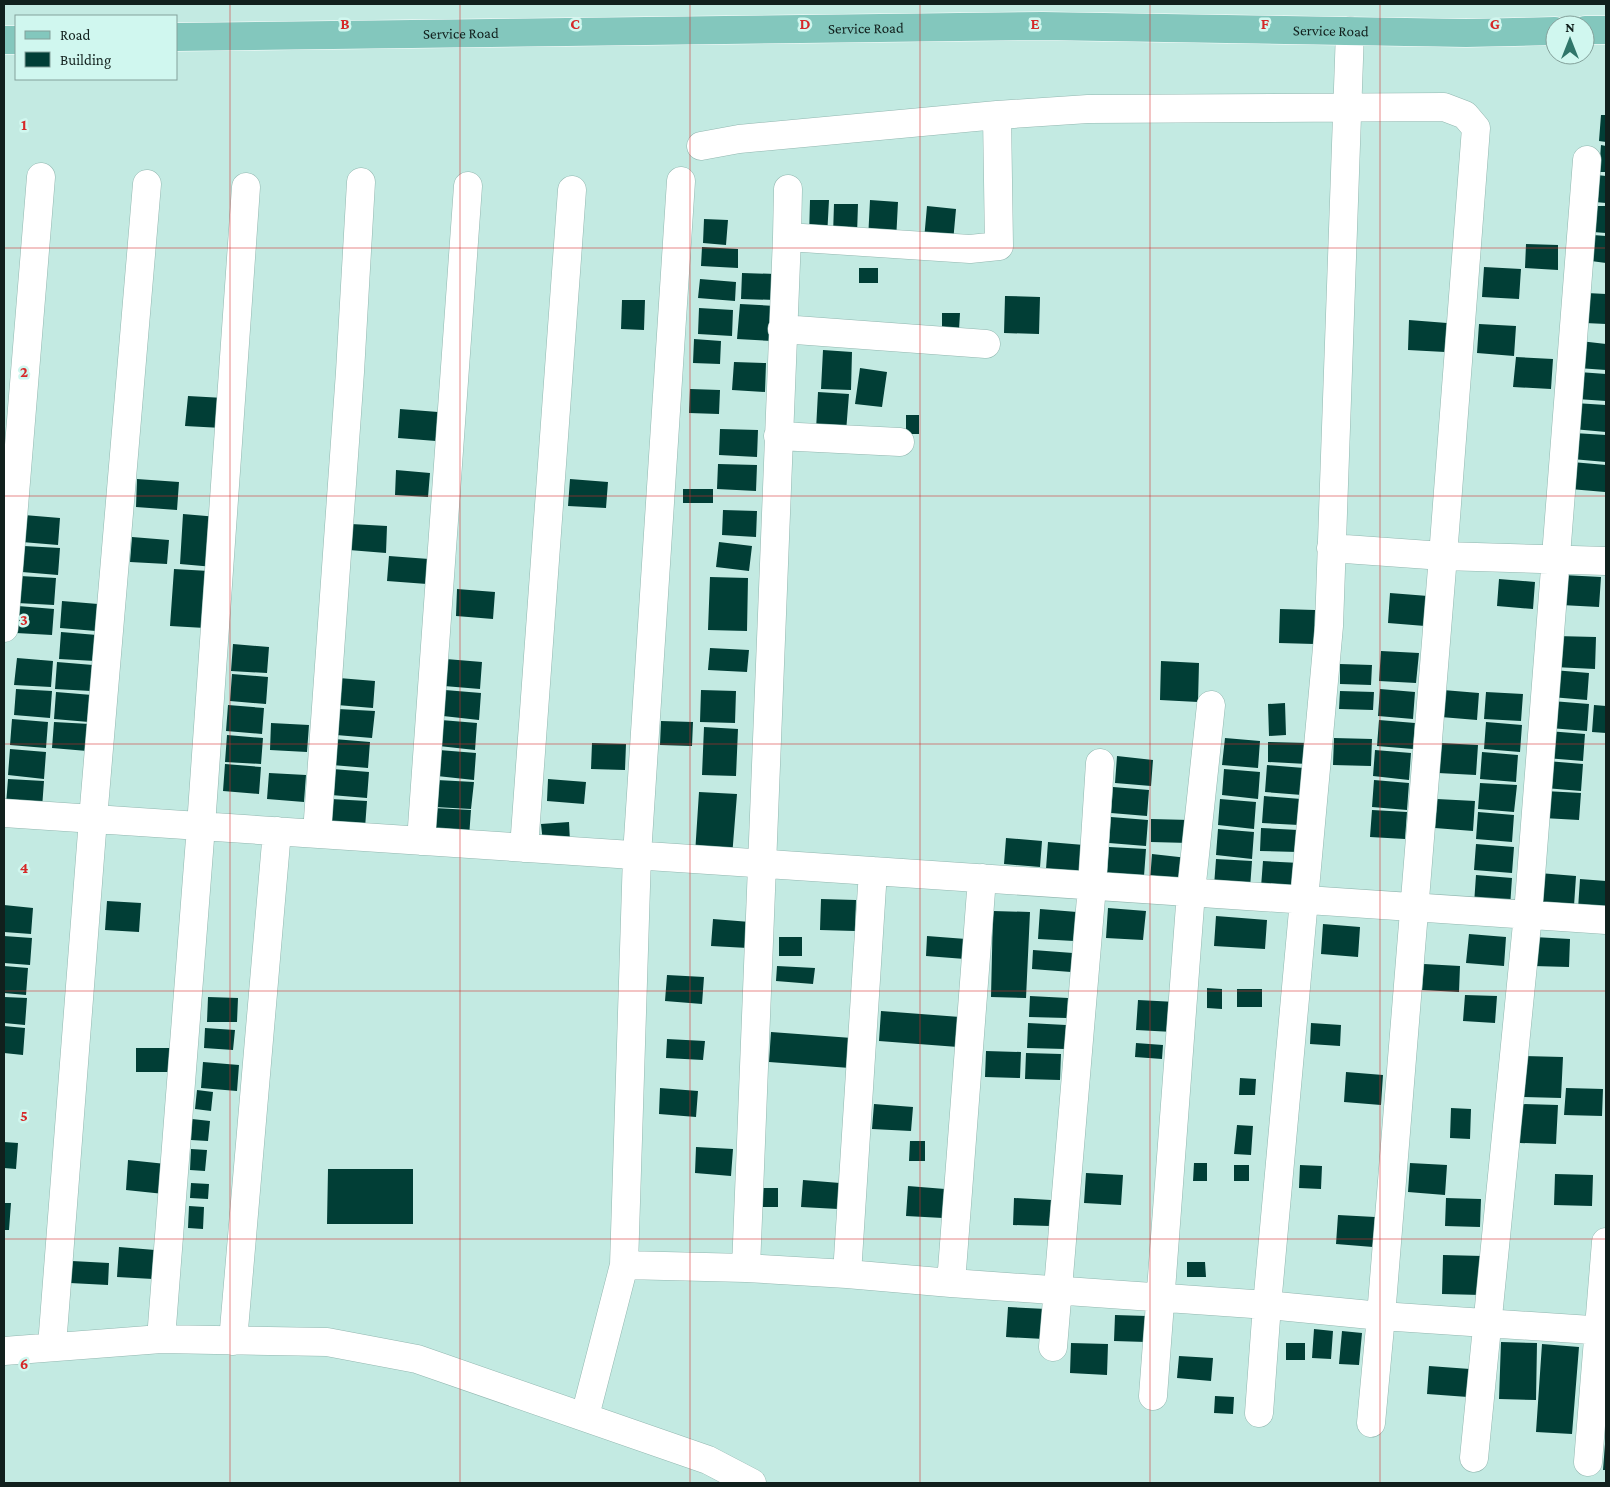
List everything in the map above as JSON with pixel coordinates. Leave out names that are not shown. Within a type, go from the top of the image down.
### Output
[{"type":"main road","name":"Service Road","points":[[178,37],[1042,26],[1466,33],[1545,31]]},
{"type":"street","points":[[1259,1413],[1267,1305],[1329,626],[1350,31]]},
{"type":"street","points":[[701,146],[739,139],[997,115],[1088,109],[1444,107],[1466,115],[1476,128],[1381,1316],[1370,1423]]},
{"type":"street","points":[[786,237],[970,249],[999,246],[997,115]]},
{"type":"street","points":[[1474,1458],[1528,914],[1587,160]]},
{"type":"street","points":[[4,628],[41,177]]},
{"type":"street","points":[[585,1416],[624,1265],[637,855],[681,181]]},
{"type":"street","points":[[317,833],[350,372],[361,182]]},
{"type":"street","points":[[52,1346],[147,184]]},
{"type":"street","points":[[421,841],[468,186]]},
{"type":"street","points":[[161,1340],[246,187]]},
{"type":"street","points":[[746,1268],[788,189]]},
{"type":"street","points":[[524,848],[572,190]]},
{"type":"street","points":[[782,329],[986,344]]},
{"type":"street","points":[[778,436],[900,442]]},
{"type":"street","points":[[1331,548],[1443,556],[1606,561]]},
{"type":"street","points":[[1153,1396],[1191,892],[1211,705]]},
{"type":"street","points":[[1053,1347],[1092,886],[1100,763]]},
{"type":"street","points":[[4,813],[1606,920]]},
{"type":"street","points":[[233,1341],[277,831]]},
{"type":"street","points":[[847,1274],[873,871]]},
{"type":"street","points":[[951,1283],[982,878]]},
{"type":"street","points":[[1588,1462],[1602,1331],[1606,1242]]},
{"type":"street","points":[[624,1265],[746,1268],[847,1274],[1267,1305],[1381,1316],[1602,1331]]},
{"type":"street","points":[[4,1351],[52,1346],[161,1340],[327,1342],[417,1360],[585,1416],[708,1460],[752,1483]]},
{"type":"building","points":[[1601,115],[1606,115],[1606,142],[1599,141]]},
{"type":"building","points":[[1601,145],[1606,146],[1606,172],[1599,172]]},
{"type":"building","points":[[1597,175],[1606,176],[1606,203],[1595,202]]},
{"type":"building","points":[[810,200],[829,200],[827,237],[809,236]]},
{"type":"building","points":[[870,200],[898,202],[896,241],[868,240]]},
{"type":"building","points":[[834,204],[858,204],[857,235],[833,235]]},
{"type":"building","points":[[927,206],[956,209],[953,242],[924,240]]},
{"type":"building","points":[[1595,206],[1606,206],[1606,233],[1593,232]]},
{"type":"building","points":[[704,219],[728,220],[726,245],[703,243]]},
{"type":"building","points":[[1593,235],[1606,236],[1606,263],[1591,261]]},
{"type":"building","points":[[1526,244],[1558,245],[1558,270],[1525,268]]},
{"type":"building","points":[[702,247],[738,249],[738,268],[701,266]]},
{"type":"building","points":[[1484,267],[1521,269],[1519,299],[1482,297]]},
{"type":"building","points":[[859,268],[878,268],[878,283],[859,283]]},
{"type":"building","points":[[742,273],[776,274],[775,300],[741,299]]},
{"type":"building","points":[[700,279],[736,282],[735,301],[698,298]]},
{"type":"building","points":[[1587,293],[1606,294],[1606,324],[1585,323]]},
{"type":"building","points":[[1005,296],[1040,297],[1039,334],[1004,333]]},
{"type":"building","points":[[622,300],[645,300],[644,330],[621,329]]},
{"type":"building","points":[[740,304],[775,306],[772,341],[737,339]]},
{"type":"building","points":[[699,308],[733,310],[732,336],[698,334]]},
{"type":"building","points":[[942,313],[960,313],[959,330],[942,330]]},
{"type":"building","points":[[1409,320],[1447,323],[1445,352],[1408,350]]},
{"type":"building","points":[[1479,324],[1516,326],[1514,356],[1477,353]]},
{"type":"building","points":[[694,339],[721,341],[720,364],[693,363]]},
{"type":"building","points":[[1580,341],[1606,344],[1606,370],[1578,368]]},
{"type":"building","points":[[823,350],[852,352],[851,390],[821,389]]},
{"type":"building","points":[[1516,357],[1553,359],[1551,389],[1513,387]]},
{"type":"building","points":[[734,362],[766,363],[765,392],[732,390]]},
{"type":"building","points":[[860,368],[887,372],[882,407],[855,404]]},
{"type":"building","points":[[1579,372],[1606,374],[1606,401],[1577,399]]},
{"type":"building","points":[[690,389],[720,390],[719,414],[689,413]]},
{"type":"building","points":[[818,392],[849,394],[846,432],[816,430]]},
{"type":"building","points":[[188,396],[224,398],[222,428],[185,426]]},
{"type":"building","points":[[1575,403],[1606,405],[1606,432],[1573,429]]},
{"type":"building","points":[[400,409],[438,412],[436,441],[398,438]]},
{"type":"building","points":[[906,415],[919,415],[919,434],[906,434]]},
{"type":"building","points":[[720,429],[758,430],[757,457],[719,455]]},
{"type":"building","points":[[1574,433],[1606,435],[1606,462],[1572,459]]},
{"type":"building","points":[[1572,462],[1606,465],[1605,492],[1570,489]]},
{"type":"building","points":[[718,464],[757,465],[756,491],[717,489]]},
{"type":"building","points":[[396,470],[430,473],[428,497],[395,495]]},
{"type":"building","points":[[137,479],[179,482],[177,510],[136,507]]},
{"type":"building","points":[[570,479],[608,482],[606,508],[568,506]]},
{"type":"building","points":[[683,489],[713,489],[713,503],[683,503]]},
{"type":"building","points":[[723,510],[757,511],[756,537],[722,535]]},
{"type":"building","points":[[183,514],[218,517],[214,567],[180,564]]},
{"type":"building","points":[[24,515],[60,518],[58,545],[22,542]]},
{"type":"building","points":[[351,524],[387,526],[386,553],[349,550]]},
{"type":"building","points":[[132,537],[169,540],[167,564],[130,562]]},
{"type":"building","points":[[719,542],[752,546],[749,571],[716,567]]},
{"type":"building","points":[[24,546],[60,548],[58,575],[22,572]]},
{"type":"building","points":[[389,556],[429,559],[427,584],[387,581]]},
{"type":"building","points":[[174,569],[209,571],[205,628],[170,626]]},
{"type":"building","points":[[1563,575],[1601,577],[1599,607],[1561,605]]},
{"type":"building","points":[[20,576],[56,578],[54,605],[17,603]]},
{"type":"building","points":[[710,577],[748,578],[747,631],[708,630]]},
{"type":"building","points":[[1499,579],[1535,582],[1533,609],[1497,606]]},
{"type":"building","points":[[457,589],[495,592],[493,619],[456,616]]},
{"type":"building","points":[[1390,593],[1428,596],[1425,626],[1388,623]]},
{"type":"building","points":[[62,601],[98,604],[96,631],[60,628]]},
{"type":"building","points":[[18,606],[54,609],[52,635],[16,633]]},
{"type":"building","points":[[1280,609],[1315,610],[1314,644],[1279,643]]},
{"type":"building","points":[[61,632],[97,635],[95,661],[59,659]]},
{"type":"building","points":[[1556,636],[1596,637],[1595,669],[1554,667]]},
{"type":"building","points":[[233,644],[269,647],[267,673],[231,671]]},
{"type":"building","points":[[710,648],[749,650],[747,672],[708,670]]},
{"type":"building","points":[[1381,651],[1419,653],[1416,683],[1379,681]]},
{"type":"building","points":[[17,658],[53,661],[51,687],[14,685]]},
{"type":"building","points":[[446,659],[482,662],[480,689],[444,686]]},
{"type":"building","points":[[1161,661],[1199,663],[1198,702],[1160,700]]},
{"type":"building","points":[[57,662],[93,665],[91,691],[55,689]]},
{"type":"building","points":[[1340,664],[1372,665],[1371,685],[1340,684]]},
{"type":"building","points":[[1553,670],[1589,673],[1587,700],[1551,697]]},
{"type":"building","points":[[232,674],[268,677],[266,704],[230,701]]},
{"type":"building","points":[[339,678],[375,681],[373,708],[337,705]]},
{"type":"building","points":[[16,689],[52,691],[50,718],[14,715]]},
{"type":"building","points":[[1380,689],[1415,692],[1413,719],[1378,716]]},
{"type":"building","points":[[445,690],[481,693],[479,720],[443,716]]},
{"type":"building","points":[[701,690],[736,691],[735,723],[700,722]]},
{"type":"building","points":[[1443,690],[1479,693],[1477,720],[1441,717]]},
{"type":"building","points":[[1340,691],[1374,692],[1373,710],[1339,709]]},
{"type":"building","points":[[56,692],[92,695],[89,722],[54,719]]},
{"type":"building","points":[[1486,692],[1523,694],[1521,721],[1484,719]]},
{"type":"building","points":[[1552,701],[1589,704],[1587,731],[1550,728]]},
{"type":"building","points":[[1285,703],[1286,735],[1269,736],[1268,704]]},
{"type":"building","points":[[228,705],[264,708],[262,734],[226,731]]},
{"type":"building","points":[[1594,705],[1606,706],[1606,733],[1592,732]]},
{"type":"building","points":[[338,709],[375,711],[372,738],[336,735]]},
{"type":"building","points":[[12,719],[48,722],[46,748],[10,745]]},
{"type":"building","points":[[441,720],[477,723],[475,750],[439,746]]},
{"type":"building","points":[[1379,720],[1415,723],[1413,749],[1377,746]]},
{"type":"building","points":[[661,721],[693,722],[692,746],[660,745]]},
{"type":"building","points":[[54,722],[90,724],[87,751],[52,748]]},
{"type":"building","points":[[1486,722],[1522,725],[1520,752],[1484,749]]},
{"type":"building","points":[[271,723],[309,725],[307,752],[270,750]]},
{"type":"building","points":[[704,727],[738,729],[736,776],[702,775]]},
{"type":"building","points":[[1548,731],[1585,734],[1583,761],[1546,758]]},
{"type":"building","points":[[227,735],[263,738],[261,764],[225,762]]},
{"type":"building","points":[[1225,738],[1260,741],[1258,768],[1222,765]]},
{"type":"building","points":[[1334,738],[1372,739],[1371,766],[1333,765]]},
{"type":"building","points":[[334,739],[370,742],[368,768],[332,765]]},
{"type":"building","points":[[1268,742],[1308,743],[1307,764],[1268,762]]},
{"type":"building","points":[[592,743],[626,744],[625,770],[591,769]]},
{"type":"building","points":[[1441,743],[1478,745],[1476,775],[1438,773]]},
{"type":"building","points":[[10,749],[46,752],[44,779],[8,775]]},
{"type":"building","points":[[439,750],[476,753],[474,780],[437,776]]},
{"type":"building","points":[[1375,750],[1411,753],[1409,780],[1373,776]]},
{"type":"building","points":[[1482,752],[1518,755],[1516,782],[1480,779]]},
{"type":"building","points":[[1117,756],[1153,760],[1151,786],[1115,783]]},
{"type":"building","points":[[1547,761],[1583,764],[1581,791],[1545,788]]},
{"type":"building","points":[[225,764],[261,767],[259,794],[223,791]]},
{"type":"building","points":[[1267,765],[1304,768],[1302,795],[1265,792]]},
{"type":"building","points":[[333,769],[369,772],[367,798],[331,795]]},
{"type":"building","points":[[1224,769],[1260,772],[1258,799],[1222,795]]},
{"type":"building","points":[[269,773],[306,775],[304,802],[267,799]]},
{"type":"building","points":[[8,779],[44,781],[42,808],[6,805]]},
{"type":"building","points":[[548,779],[586,782],[584,804],[547,801]]},
{"type":"building","points":[[437,780],[474,782],[471,809],[435,807]]},
{"type":"building","points":[[1374,780],[1409,783],[1407,810],[1372,807]]},
{"type":"building","points":[[1480,783],[1517,785],[1514,812],[1478,809]]},
{"type":"building","points":[[1113,787],[1149,790],[1147,816],[1111,813]]},
{"type":"building","points":[[1545,791],[1581,793],[1579,820],[1543,818]]},
{"type":"building","points":[[699,792],[737,794],[732,857],[695,854]]},
{"type":"building","points":[[1264,796],[1301,799],[1299,825],[1262,823]]},
{"type":"building","points":[[331,799],[367,801],[365,828],[329,825]]},
{"type":"building","points":[[1220,799],[1256,802],[1254,829],[1218,825]]},
{"type":"building","points":[[1437,799],[1475,801],[1473,831],[1435,828]]},
{"type":"building","points":[[434,808],[471,810],[469,837],[432,834]]},
{"type":"building","points":[[1372,810],[1407,812],[1405,839],[1370,837]]},
{"type":"building","points":[[1478,812],[1514,815],[1512,842],[1476,839]]},
{"type":"building","points":[[1111,817],[1148,820],[1146,846],[1109,843]]},
{"type":"building","points":[[1151,819],[1190,820],[1189,843],[1151,842]]},
{"type":"building","points":[[569,822],[570,842],[543,843],[541,824]]},
{"type":"building","points":[[1261,828],[1298,830],[1298,852],[1260,851]]},
{"type":"building","points":[[1218,829],[1254,832],[1252,859],[1216,855]]},
{"type":"building","points":[[1006,838],[1042,841],[1040,867],[1004,864]]},
{"type":"building","points":[[1048,842],[1084,845],[1082,872],[1046,869]]},
{"type":"building","points":[[1476,844],[1514,847],[1512,873],[1474,870]]},
{"type":"building","points":[[1109,847],[1146,849],[1144,876],[1107,873]]},
{"type":"building","points":[[1152,854],[1188,858],[1186,884],[1150,881]]},
{"type":"building","points":[[1216,859],[1252,861],[1250,888],[1214,886]]},
{"type":"building","points":[[1263,861],[1300,863],[1298,890],[1261,887]]},
{"type":"building","points":[[1539,873],[1576,876],[1574,906],[1536,903]]},
{"type":"building","points":[[1476,875],[1512,878],[1510,907],[1474,904]]},
{"type":"building","points":[[1580,879],[1606,881],[1606,911],[1578,909]]},
{"type":"building","points":[[821,899],[856,900],[855,931],[820,930]]},
{"type":"building","points":[[107,901],[141,903],[139,932],[105,930]]},
{"type":"building","points":[[4,905],[33,908],[31,934],[4,932]]},
{"type":"building","points":[[1108,908],[1146,911],[1143,940],[1106,938]]},
{"type":"building","points":[[1040,909],[1077,912],[1074,941],[1038,939]]},
{"type":"building","points":[[993,911],[1030,912],[1026,998],[991,997]]},
{"type":"building","points":[[1216,916],[1267,920],[1265,949],[1214,946]]},
{"type":"building","points":[[713,919],[750,922],[748,948],[711,946]]},
{"type":"building","points":[[1323,924],[1360,927],[1358,957],[1321,954]]},
{"type":"building","points":[[1469,934],[1506,937],[1504,966],[1466,963]]},
{"type":"building","points":[[4,936],[32,938],[30,965],[4,963]]},
{"type":"building","points":[[927,936],[966,939],[965,959],[926,956]]},
{"type":"building","points":[[779,937],[802,937],[802,956],[779,956]]},
{"type":"building","points":[[1534,937],[1570,939],[1569,967],[1533,966]]},
{"type":"building","points":[[1033,950],[1073,953],[1071,972],[1032,969]]},
{"type":"building","points":[[1424,964],[1460,966],[1459,992],[1422,990]]},
{"type":"building","points":[[4,966],[28,968],[26,995],[4,993]]},
{"type":"building","points":[[777,966],[815,968],[813,984],[776,981]]},
{"type":"building","points":[[667,975],[704,977],[702,1004],[665,1001]]},
{"type":"building","points":[[1207,988],[1222,989],[1222,1009],[1207,1008]]},
{"type":"building","points":[[1237,989],[1262,989],[1262,1007],[1237,1007]]},
{"type":"building","points":[[1465,995],[1497,996],[1495,1023],[1463,1021]]},
{"type":"building","points":[[1030,996],[1068,998],[1067,1018],[1029,1017]]},
{"type":"building","points":[[4,997],[27,998],[25,1025],[4,1023]]},
{"type":"building","points":[[208,997],[238,998],[237,1022],[207,1022]]},
{"type":"building","points":[[1138,1000],[1176,1002],[1173,1032],[1136,1030]]},
{"type":"building","points":[[881,1011],[960,1017],[958,1047],[879,1041]]},
{"type":"building","points":[[1028,1023],[1066,1025],[1065,1049],[1027,1048]]},
{"type":"building","points":[[1311,1023],[1341,1025],[1340,1046],[1310,1044]]},
{"type":"building","points":[[4,1026],[25,1028],[23,1055],[4,1053]]},
{"type":"building","points":[[205,1028],[235,1030],[233,1050],[204,1048]]},
{"type":"building","points":[[771,1032],[852,1038],[850,1068],[769,1062]]},
{"type":"building","points":[[667,1039],[705,1041],[703,1060],[666,1058]]},
{"type":"building","points":[[1136,1043],[1163,1045],[1162,1059],[1135,1057]]},
{"type":"building","points":[[136,1048],[171,1048],[170,1072],[136,1072]]},
{"type":"building","points":[[986,1051],[1021,1052],[1020,1078],[985,1077]]},
{"type":"building","points":[[1026,1053],[1061,1054],[1060,1080],[1025,1079]]},
{"type":"building","points":[[1524,1056],[1563,1057],[1561,1098],[1523,1097]]},
{"type":"building","points":[[203,1062],[239,1065],[237,1091],[201,1088]]},
{"type":"building","points":[[1346,1072],[1383,1075],[1381,1105],[1344,1102]]},
{"type":"building","points":[[1240,1078],[1256,1079],[1255,1095],[1239,1095]]},
{"type":"building","points":[[660,1088],[698,1091],[696,1117],[659,1114]]},
{"type":"building","points":[[1566,1088],[1603,1089],[1602,1116],[1564,1115]]},
{"type":"building","points":[[197,1090],[213,1092],[211,1111],[195,1109]]},
{"type":"building","points":[[874,1104],[913,1107],[911,1131],[872,1129]]},
{"type":"building","points":[[1521,1104],[1558,1105],[1556,1144],[1520,1143]]},
{"type":"building","points":[[1451,1108],[1471,1109],[1470,1139],[1450,1138]]},
{"type":"building","points":[[192,1119],[210,1121],[208,1141],[191,1140]]},
{"type":"building","points":[[1237,1125],[1253,1126],[1251,1155],[1234,1154]]},
{"type":"building","points":[[910,1141],[925,1141],[925,1161],[909,1161]]},
{"type":"building","points":[[4,1142],[18,1143],[16,1169],[4,1168]]},
{"type":"building","points":[[696,1147],[733,1149],[731,1176],[695,1173]]},
{"type":"building","points":[[191,1149],[207,1150],[205,1171],[190,1170]]},
{"type":"building","points":[[128,1160],[166,1164],[164,1194],[126,1190]]},
{"type":"building","points":[[1194,1163],[1207,1163],[1207,1181],[1193,1181]]},
{"type":"building","points":[[1410,1163],[1447,1165],[1445,1195],[1408,1192]]},
{"type":"building","points":[[1234,1165],[1249,1165],[1249,1181],[1234,1181]]},
{"type":"building","points":[[1300,1165],[1322,1166],[1321,1189],[1299,1188]]},
{"type":"building","points":[[328,1169],[413,1169],[413,1224],[327,1224]]},
{"type":"building","points":[[1086,1173],[1123,1175],[1121,1205],[1084,1203]]},
{"type":"building","points":[[1555,1174],[1593,1175],[1592,1206],[1554,1205]]},
{"type":"building","points":[[803,1180],[840,1183],[838,1209],[801,1207]]},
{"type":"building","points":[[191,1183],[209,1184],[208,1199],[190,1198]]},
{"type":"building","points":[[908,1186],[945,1189],[943,1218],[906,1216]]},
{"type":"building","points":[[761,1188],[778,1188],[778,1207],[761,1207]]},
{"type":"building","points":[[1014,1198],[1051,1200],[1050,1226],[1013,1225]]},
{"type":"building","points":[[1446,1198],[1481,1199],[1480,1227],[1445,1226]]},
{"type":"building","points":[[4,1203],[11,1203],[9,1230],[4,1230]]},
{"type":"building","points":[[189,1206],[204,1207],[203,1229],[188,1228]]},
{"type":"building","points":[[1338,1215],[1375,1217],[1373,1247],[1336,1244]]},
{"type":"building","points":[[119,1247],[155,1250],[153,1279],[117,1277]]},
{"type":"building","points":[[1443,1255],[1482,1256],[1481,1295],[1442,1294]]},
{"type":"building","points":[[72,1261],[109,1263],[108,1285],[70,1283]]},
{"type":"building","points":[[1187,1262],[1205,1262],[1206,1277],[1187,1277]]},
{"type":"building","points":[[1008,1307],[1046,1309],[1044,1339],[1006,1337]]},
{"type":"building","points":[[1115,1315],[1147,1316],[1146,1342],[1114,1341]]},
{"type":"building","points":[[1314,1329],[1333,1331],[1331,1359],[1312,1358]]},
{"type":"building","points":[[1342,1331],[1362,1333],[1359,1365],[1339,1364]]},
{"type":"building","points":[[1501,1342],[1537,1343],[1536,1400],[1499,1399]]},
{"type":"building","points":[[1071,1343],[1108,1344],[1107,1375],[1070,1373]]},
{"type":"building","points":[[1286,1343],[1305,1343],[1305,1360],[1286,1360]]},
{"type":"building","points":[[1542,1344],[1579,1347],[1572,1434],[1536,1432]]},
{"type":"building","points":[[1179,1356],[1213,1358],[1211,1381],[1177,1378]]},
{"type":"building","points":[[1429,1366],[1470,1369],[1468,1397],[1427,1394]]},
{"type":"building","points":[[1215,1396],[1234,1397],[1233,1414],[1214,1413]]},
{"type":"building","points":[[1605,1444],[1606,1470],[1603,1470]]}]
